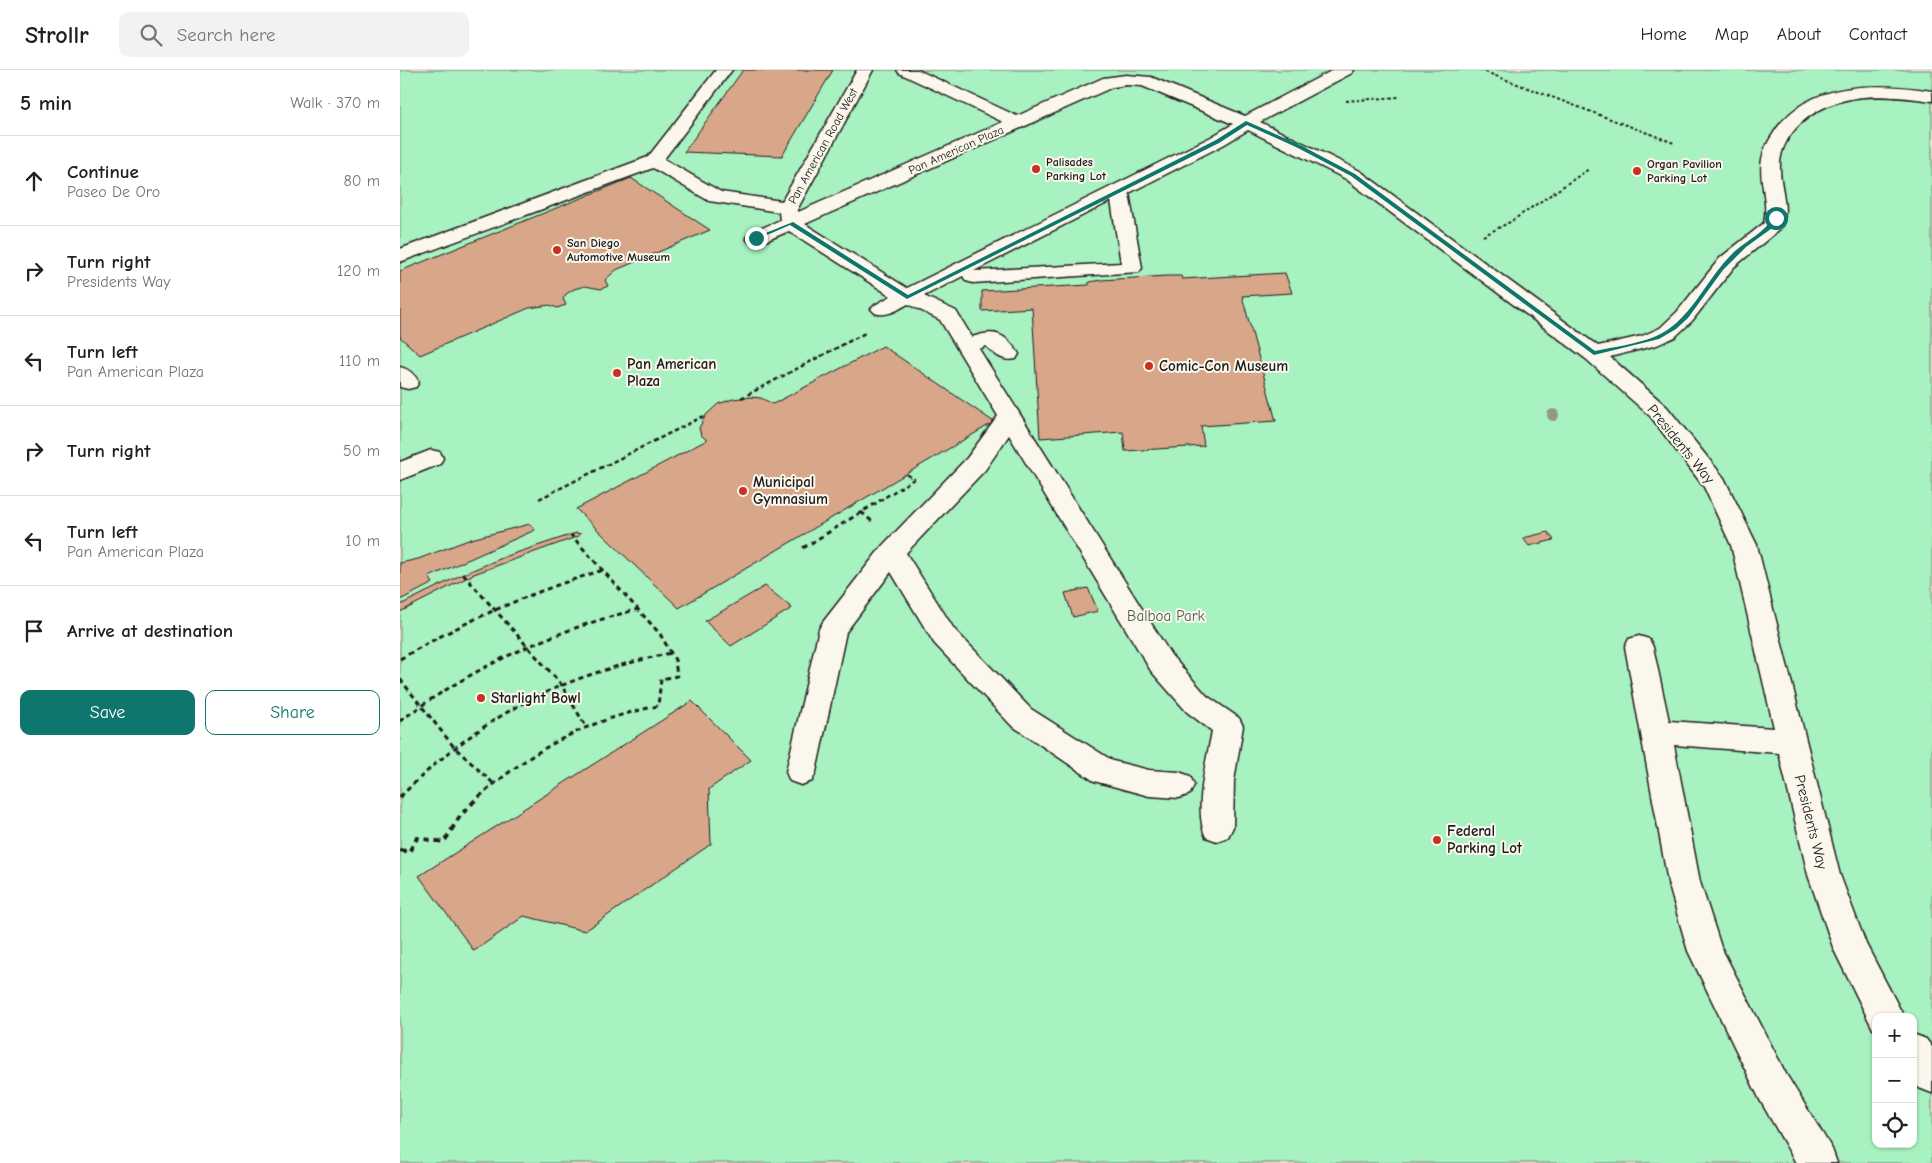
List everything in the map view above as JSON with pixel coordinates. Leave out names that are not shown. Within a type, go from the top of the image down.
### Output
[{"type":"street","points":[[400,256],[654,161],[724,70]]},
{"type":"street","name":"Pan American Road West","points":[[789,216],[865,70]]},
{"type":"street","points":[[904,70],[1018,123]]},
{"type":"street","points":[[1126,80],[1142,70]]},
{"type":"street","points":[[882,309],[1217,142],[1269,109],[1346,70]]},
{"type":"street","name":"Presidents Way","points":[[1018,123],[1109,82],[1126,80],[1145,81],[1300,147],[1353,175],[1594,354],[1659,412],[1715,484],[1744,544],[1824,875],[1851,950],[1884,1013]]},
{"type":"street","points":[[1594,354],[1657,338],[1674,328],[1686,317],[1721,268],[1744,245],[1773,225],[1776,211],[1771,162],[1775,147],[1783,132],[1805,111],[1829,98],[1865,91],[1901,92],[1932,96]]},
{"type":"street","name":"Pan American Plaza","points":[[756,238],[789,216],[1018,123]]},
{"type":"street","points":[[654,161],[716,197],[789,216],[907,297],[925,303],[948,316],[968,345],[1009,417],[1161,663],[1197,704],[1228,726],[1219,781],[1217,828]]},
{"type":"street","points":[[974,278],[1132,268],[1119,191]]},
{"type":"street","points":[[968,345],[990,338],[1008,354]]},
{"type":"street","points":[[800,772],[833,629],[892,552],[976,464],[1009,417]]},
{"type":"street","points":[[400,472],[431,458]]},
{"type":"street","points":[[892,552],[944,636],[1021,717],[1104,772],[1149,783],[1179,785]]},
{"type":"street","points":[[1639,647],[1657,732],[1684,882],[1705,952],[1773,1087],[1818,1163]]},
{"type":"street","points":[[1657,732],[1792,742]]},
{"type":"street","points":[[1917,1057],[1932,1075]]},
{"type":"path","points":[[1480,70],[1674,142]]},
{"type":"path","points":[[1344,100],[1369,101],[1399,97]]},
{"type":"path","points":[[1478,238],[1498,229],[1560,185],[1589,169]]},
{"type":"path","points":[[741,398],[870,330]]},
{"type":"path","points":[[539,500],[706,415]]},
{"type":"path","points":[[804,548],[914,480],[906,474]]},
{"type":"path","points":[[400,850],[409,852],[417,838],[444,842],[463,812],[494,784],[538,751],[585,725],[621,712],[658,706],[661,680],[677,676],[676,660],[639,608],[571,535]]},
{"type":"path","points":[[400,659],[458,625],[493,608],[603,570]]},
{"type":"path","points":[[463,574],[560,683],[585,725]]},
{"type":"path","points":[[400,721],[420,705],[465,675],[526,644],[578,625],[639,608]]},
{"type":"path","points":[[400,797],[424,771],[454,747],[490,720],[530,696],[560,683],[615,664],[671,653]]},
{"type":"path","points":[[400,679],[454,747],[494,784]]},
{"type":"green space","name":"Balboa Park","points":[[400,70],[1932,70],[1932,1163],[400,1163]]},
{"type":"building","points":[[743,70],[833,70],[782,156],[684,152]]},
{"type":"building","name":"San Diego Automotive Museum","points":[[631,178],[710,230],[616,270],[605,280],[608,286],[601,289],[585,286],[574,289],[566,294],[563,299],[566,305],[557,308],[550,305],[529,308],[420,355],[400,337],[400,271]]},
{"type":"building","name":"Comic-Con Museum","points":[[1285,273],[1292,293],[1242,296],[1276,421],[1201,426],[1204,446],[1125,451],[1123,432],[1040,438],[1032,308],[982,311],[982,291],[1089,285],[1089,282],[1101,280],[1167,276],[1181,276],[1182,279]]},
{"type":"building","name":"Municipal Gymnasium","points":[[883,346],[994,422],[679,608],[576,509],[707,440],[701,435],[699,428],[706,415],[718,404],[733,399],[750,397],[761,398],[773,404]]},
{"type":"building","points":[[530,524],[535,530],[429,577],[433,583],[400,600],[400,563],[418,559],[471,539]]},
{"type":"building","points":[[1548,532],[1554,540],[1529,546],[1523,538]]},
{"type":"building","points":[[576,533],[581,534],[474,574],[400,612],[400,605],[463,574],[507,556]]},
{"type":"building","points":[[765,586],[792,608],[731,646],[705,621]]},
{"type":"building","points":[[1088,588],[1098,611],[1073,617],[1065,593]]},
{"type":"building","points":[[692,701],[751,760],[709,789],[711,844],[585,931],[524,916],[474,951],[419,876]]},
{"type":"place","name":"Palisades Parking Lot","points":[[1036,169]]},
{"type":"place","name":"Organ Pavilion Parking Lot","points":[[1637,171]]},
{"type":"place","name":"San Diego Automotive Museum","points":[[557,250]]},
{"type":"place","name":"Comic-Con Museum","points":[[1149,366]]},
{"type":"place","name":"Pan American Plaza","points":[[617,373]]},
{"type":"place","name":"Municipal Gymnasium","points":[[743,491]]},
{"type":"place","name":"Starlight Bowl","points":[[481,698]]},
{"type":"place","name":"Federal Parking Lot","points":[[1437,840]]},
{"type":"route","points":[[756,238],[790,223],[907,297],[1217,142],[1246,123],[1300,147],[1353,175],[1594,354],[1657,338],[1674,328],[1686,317],[1721,268],[1744,245],[1773,225],[1776,218]]}]
